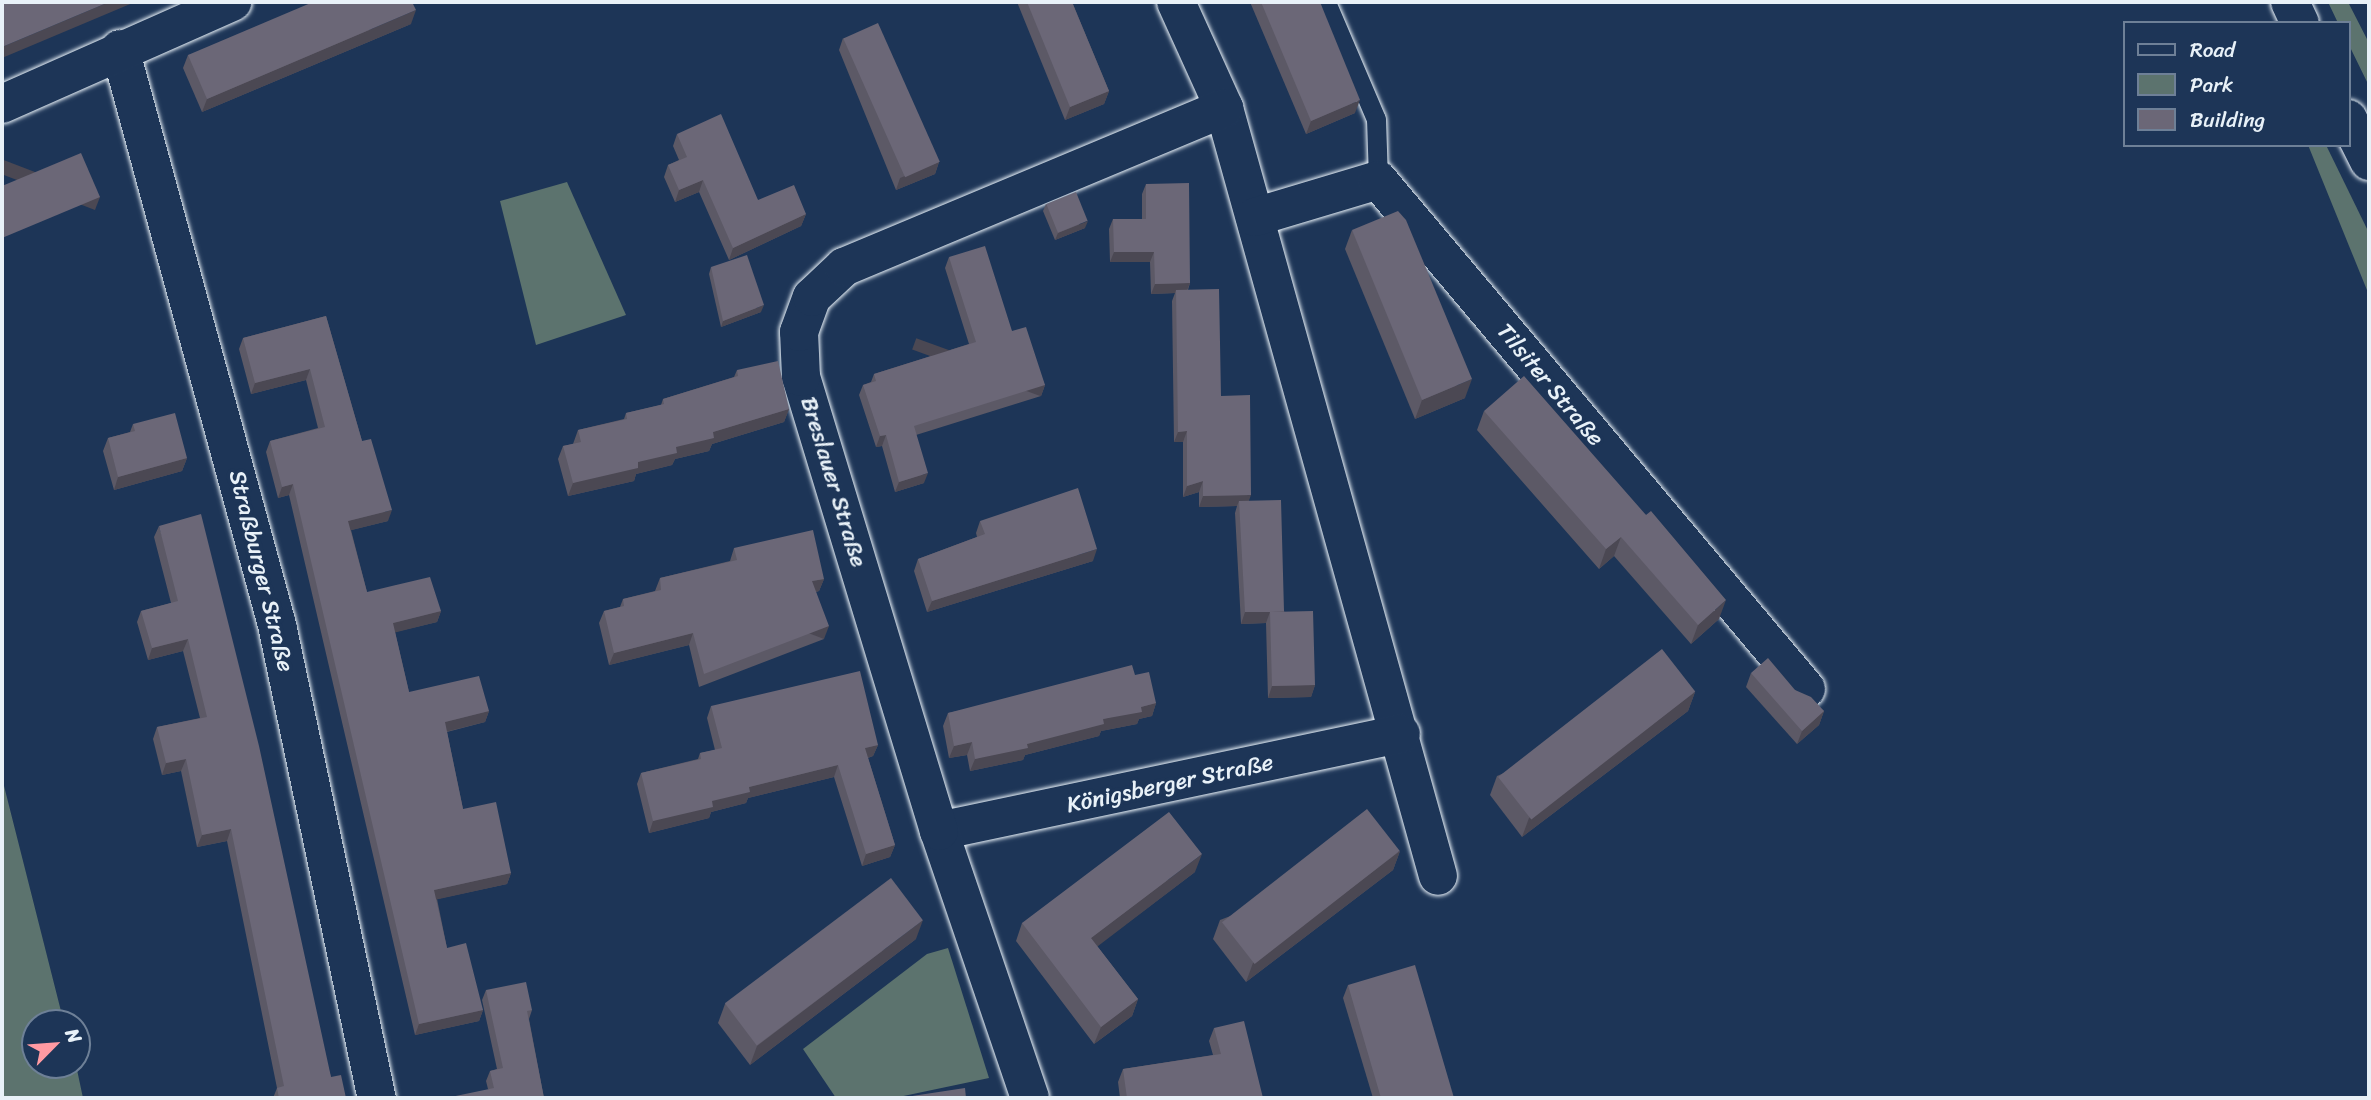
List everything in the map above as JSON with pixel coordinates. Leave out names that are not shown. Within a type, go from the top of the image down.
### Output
[{"type":"street","points":[[2,104],[120,49],[232,2]]},
{"type":"street","points":[[1176,2],[1224,108],[1401,734],[1438,876]]},
{"type":"street","points":[[2290,2],[2299,21]]},
{"type":"street","name":"Straßburger Straße","points":[[120,49],[277,625],[377,1098]]},
{"type":"street","name":"Breslauer Straße","points":[[1030,1098],[939,831],[801,377],[799,332],[813,296],[844,267],[1224,108]]},
{"type":"street","points":[[2350,123],[2369,161]]},
{"type":"street","points":[[1255,217],[1378,180]]},
{"type":"street","name":"Tilsiter Straße","points":[[1378,180],[1806,689]]},
{"type":"street","name":"Königsberger Straße","points":[[939,831],[1401,734]]},
{"type":"lane","points":[[1326,2],[1376,119],[1378,180]]},
{"type":"green space","points":[[2328,2],[2348,2],[2369,43],[2369,86],[2350,47],[2350,21],[2337,21]]},
{"type":"green space","points":[[2309,147],[2327,147],[2369,233],[2369,295]]},
{"type":"green space","points":[[567,182],[626,315],[536,345],[500,201]]},
{"type":"green space","points":[[2,778],[60,1009],[21,1009],[21,1079],[79,1079],[83,1098],[2,1098]]},
{"type":"green space","points":[[948,948],[989,1078],[894,1098],[836,1098],[803,1049],[927,954]]},
{"type":"building","points":[[2,2],[109,2],[2,47]]},
{"type":"building","points":[[313,2],[412,2],[416,10],[207,99],[188,55]]},
{"type":"building","points":[[1027,2],[1072,2],[1109,91],[1070,107]]},
{"type":"building","points":[[1261,2],[1320,2],[1360,100],[1311,121]]},
{"type":"building","points":[[878,23],[940,162],[905,177],[843,38]]},
{"type":"building","points":[[721,114],[758,200],[794,185],[806,214],[733,248],[703,180],[679,190],[668,165],[687,157],[677,134]]},
{"type":"building","points":[[81,153],[100,197],[2,238],[2,186]]},
{"type":"building","points":[[1189,183],[1190,283],[1155,284],[1154,252],[1114,252],[1113,219],[1146,219],[1146,184]]},
{"type":"building","points":[[1076,192],[1088,221],[1058,233],[1046,204]]},
{"type":"building","points":[[1398,211],[1406,220],[1472,379],[1422,400],[1352,230]]},
{"type":"building","points":[[985,246],[1012,331],[1026,327],[1045,385],[914,426],[928,473],[899,482],[886,435],[880,436],[863,385],[876,381],[874,374],[976,342],[949,257]]},
{"type":"building","points":[[747,255],[764,305],[723,321],[711,267]]},
{"type":"building","points":[[1219,289],[1221,396],[1250,395],[1251,495],[1203,496],[1203,481],[1187,486],[1187,431],[1178,432],[1176,290]]},
{"type":"building","points":[[326,316],[362,441],[371,439],[392,510],[348,521],[367,592],[430,577],[441,611],[393,623],[409,692],[479,676],[489,711],[445,722],[463,809],[496,802],[511,873],[434,890],[447,948],[466,943],[483,1010],[419,1024],[293,484],[282,487],[270,441],[325,427],[310,369],[255,383],[243,338]]},
{"type":"building","points":[[778,361],[789,409],[713,432],[714,438],[676,447],[677,453],[638,462],[638,468],[573,483],[563,446],[581,442],[578,430],[627,419],[626,413],[664,404],[663,399],[738,376],[737,370]]},
{"type":"building","points":[[1524,376],[1646,515],[1651,511],[1726,600],[1698,625],[1621,537],[1606,549],[1484,411]]},
{"type":"building","points":[[175,413],[187,458],[118,477],[108,438],[135,431],[133,424]]},
{"type":"building","points":[[1078,488],[1097,549],[932,601],[918,559],[985,534],[980,521]]},
{"type":"building","points":[[1281,500],[1284,611],[1245,612],[1239,501]]},
{"type":"building","points":[[201,514],[259,746],[331,1077],[341,1075],[346,1098],[279,1098],[277,1088],[284,1086],[231,829],[202,835],[186,759],[166,763],[157,727],[207,717],[188,639],[152,648],[141,611],[178,601],[159,526]]},
{"type":"building","points":[[813,530],[824,579],[812,581],[829,626],[704,674],[693,633],[614,653],[604,611],[624,606],[623,599],[661,590],[660,578],[737,560],[734,548]]},
{"type":"building","points":[[1313,611],[1315,685],[1272,686],[1270,612]]},
{"type":"building","points":[[1662,649],[1695,692],[1531,820],[1498,777]]},
{"type":"building","points":[[1768,658],[1795,690],[1811,697],[1824,711],[1802,731],[1751,673]]},
{"type":"building","points":[[1132,665],[1135,675],[1149,672],[1156,703],[1141,707],[1142,712],[1103,719],[1104,724],[1027,744],[1028,748],[975,759],[972,742],[954,746],[948,713]]},
{"type":"building","points":[[860,671],[878,745],[865,748],[895,845],[866,854],[838,765],[749,787],[750,792],[712,801],[713,807],[653,821],[641,773],[701,759],[700,753],[722,748],[711,706]]},
{"type":"building","points":[[1367,809],[1400,851],[1255,964],[1222,922]]},
{"type":"building","points":[[1169,812],[1202,854],[1091,938],[1138,999],[1101,1027],[1022,923]]},
{"type":"building","points":[[891,878],[923,920],[757,1046],[725,1003]]},
{"type":"building","points":[[1415,965],[1454,1098],[1381,1098],[1348,985]]},
{"type":"building","points":[[526,982],[532,1010],[527,1011],[544,1098],[446,1098],[494,1088],[490,1071],[503,1068],[486,990]]},
{"type":"building","points":[[1244,1021],[1263,1098],[1127,1098],[1123,1069],[1221,1054],[1214,1028]]},
{"type":"building","points":[[965,1088],[966,1098],[899,1098]]}]
